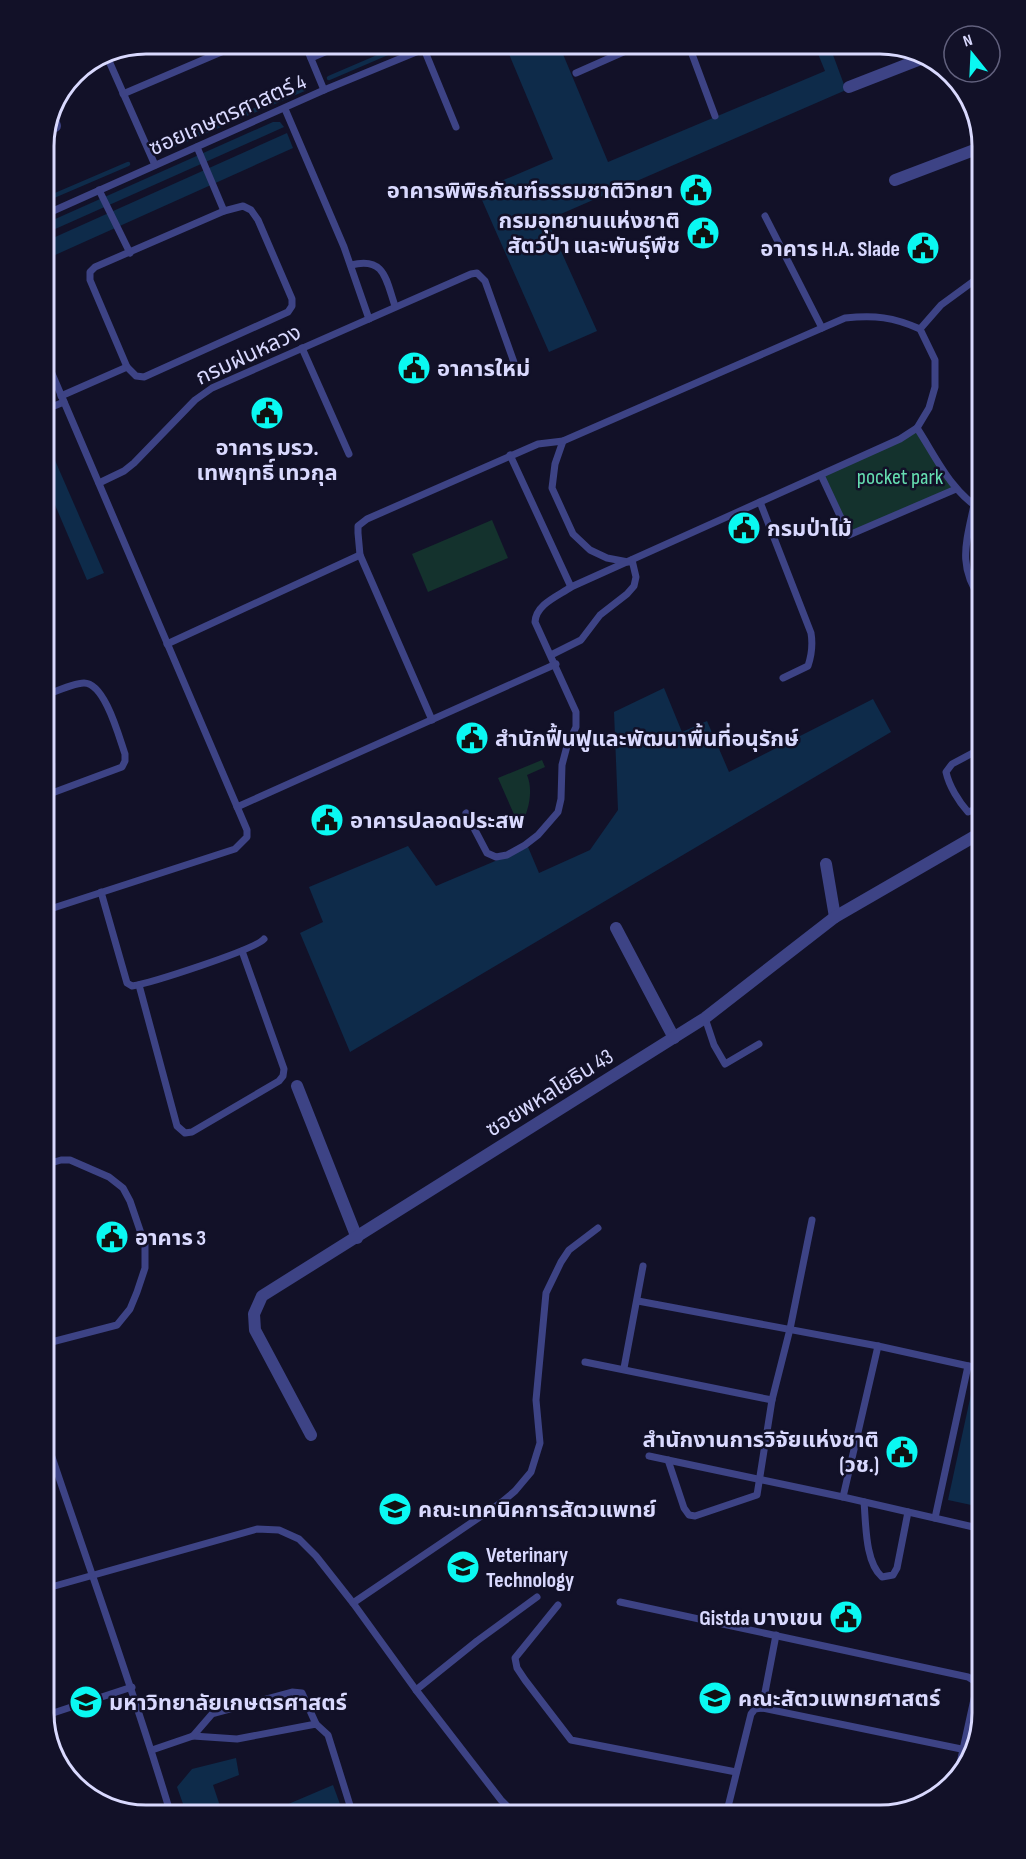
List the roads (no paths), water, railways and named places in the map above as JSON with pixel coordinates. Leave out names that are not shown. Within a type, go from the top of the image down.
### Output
[{"type":"street","points":[[849,87],[916,61]]},
{"type":"street","points":[[895,180],[972,151]]},
{"type":"street","name":"ซอยพหลโยธิน 43","points":[[311,1435],[255,1330],[254,1314],[262,1296],[705,1018],[836,917],[972,838]]},
{"type":"street","points":[[826,864],[836,917]]},
{"type":"street","points":[[616,928],[674,1038]]},
{"type":"street","points":[[297,1086],[357,1238]]},
{"type":"lane","points":[[123,94],[217,54]]},
{"type":"lane","points":[[309,54],[324,90]]},
{"type":"lane","points":[[310,58],[320,54]]},
{"type":"lane","name":"ซอยเกษตรศาสตร์ 4","points":[[54,211],[100,192],[155,165],[198,149],[324,90],[413,54]]},
{"type":"lane","points":[[427,54],[456,127]]},
{"type":"lane","points":[[576,73],[619,54]]},
{"type":"lane","points":[[692,54],[715,116]]},
{"type":"lane","points":[[109,62],[155,165]]},
{"type":"lane","points":[[285,109],[351,265],[369,319]]},
{"type":"lane","points":[[198,149],[224,211]]},
{"type":"lane","points":[[100,192],[130,253]]},
{"type":"lane","points":[[243,206],[251,210],[258,220],[292,299],[292,306],[288,312],[144,377],[136,376],[127,367],[90,280],[90,272],[95,267],[130,253],[224,211],[243,206]]},
{"type":"lane","points":[[765,216],[822,328]]},
{"type":"lane","points":[[351,265],[368,262],[379,267],[395,306]]},
{"type":"lane","name":"กรมฝนหลวง","points":[[99,483],[124,471],[134,463],[195,400],[212,388],[471,274],[477,273],[485,281],[516,368]]},
{"type":"lane","points":[[921,329],[941,305],[972,282]]},
{"type":"lane","points":[[432,720],[360,555],[358,526],[367,519],[510,455],[538,444],[563,441],[845,318],[869,315],[894,319],[921,329],[936,360],[935,387],[929,408],[917,428],[900,439],[571,587],[539,608],[535,622],[576,712],[576,727],[567,746],[562,765],[561,799],[558,812],[538,835],[525,845],[507,855],[496,857],[487,853],[466,813]]},
{"type":"lane","points":[[302,348],[349,454]]},
{"type":"lane","points":[[54,406],[127,367]]},
{"type":"lane","points":[[54,378],[247,831],[247,837],[235,849],[54,907]]},
{"type":"lane","points":[[917,428],[956,489],[972,503]]},
{"type":"lane","points":[[563,441],[555,464],[552,488],[573,534],[591,550],[607,558],[630,561]]},
{"type":"lane","points":[[510,455],[571,587]]},
{"type":"lane","points":[[821,475],[849,535],[956,489]]},
{"type":"lane","points":[[760,502],[811,633],[812,651],[808,666],[783,678]]},
{"type":"lane","points":[[972,514],[966,543],[966,570],[972,587]]},
{"type":"lane","points":[[167,644],[360,555]]},
{"type":"lane","points":[[551,655],[581,640],[600,615],[634,586],[636,577],[630,561]]},
{"type":"lane","points":[[237,807],[556,664]]},
{"type":"lane","points":[[54,693],[82,683],[90,684],[101,693],[125,754],[122,767],[54,792]]},
{"type":"lane","points":[[972,753],[952,764],[946,772],[948,780],[964,807],[969,812],[972,811]]},
{"type":"lane","points":[[101,892],[127,983],[132,986],[242,951],[264,939]]},
{"type":"lane","points":[[139,985],[177,1126],[185,1133],[192,1132],[279,1081],[283,1076],[284,1069],[242,951]]},
{"type":"lane","points":[[705,1018],[714,1044],[725,1064],[759,1044]]},
{"type":"lane","points":[[54,1163],[70,1160],[109,1177],[123,1188],[130,1201],[145,1245],[145,1268],[137,1292],[130,1309],[117,1325],[54,1341]]},
{"type":"lane","points":[[668,1460],[684,1508],[689,1515],[695,1516],[757,1495],[772,1400],[790,1329],[812,1220]]},
{"type":"lane","points":[[353,1603],[502,1502],[531,1472],[540,1443],[536,1400],[546,1293],[569,1250],[598,1228]]},
{"type":"lane","points":[[624,1368],[643,1266]]},
{"type":"lane","points":[[638,1301],[878,1346],[972,1367]]},
{"type":"lane","points":[[843,1497],[878,1346]]},
{"type":"lane","points":[[585,1362],[624,1368],[772,1400]]},
{"type":"lane","points":[[935,1518],[968,1366]]},
{"type":"lane","points":[[649,1456],[972,1526]]},
{"type":"lane","points":[[54,1463],[91,1576],[132,1687],[168,1805]]},
{"type":"lane","points":[[864,1502],[870,1557],[876,1571],[882,1576],[893,1575],[897,1568],[908,1512]]},
{"type":"lane","points":[[54,1586],[257,1529],[279,1530],[299,1539],[316,1556],[353,1603],[416,1690],[506,1805]]},
{"type":"lane","points":[[416,1690],[537,1597]]},
{"type":"lane","points":[[620,1602],[972,1680]]},
{"type":"lane","points":[[558,1605],[515,1658],[517,1668],[525,1680],[571,1740],[736,1772]]},
{"type":"lane","points":[[762,1708],[776,1635]]},
{"type":"lane","points":[[54,1713],[132,1687]]},
{"type":"lane","points":[[193,1736],[212,1714],[292,1692],[302,1693],[315,1724],[328,1735],[350,1805]]},
{"type":"lane","points":[[728,1805],[750,1714],[755,1709],[762,1708],[963,1749]]},
{"type":"lane","points":[[961,1757],[972,1708]]},
{"type":"lane","points":[[152,1750],[193,1736],[237,1739],[315,1724]]},
{"type":"water","points":[[509,54],[563,54],[608,162],[825,71],[818,54],[833,54],[846,90],[547,220],[597,331],[549,352],[478,191],[553,159]]},
{"type":"water","points":[[273,122],[280,122],[284,127],[54,230],[54,220]]},
{"type":"water","points":[[287,133],[293,148],[54,256],[54,238]]},
{"type":"water","points":[[54,458],[104,573],[87,580],[54,502]]},
{"type":"water","points":[[664,688],[682,732],[707,721],[729,772],[873,699],[891,732],[350,1052],[300,933],[323,922],[309,887],[408,846],[436,886],[528,847],[539,873],[590,850],[618,810],[614,712]]},
{"type":"water","points":[[972,1390],[972,1505],[948,1500]]},
{"type":"water","points":[[236,1758],[239,1775],[213,1785],[220,1805],[183,1805],[177,1787],[192,1769]]},
{"type":"water","points":[[333,1785],[340,1805],[286,1805]]},
{"type":"waterway","points":[[329,78],[385,54]]},
{"type":"waterway","points":[[167,148],[304,89]]},
{"type":"waterway","points":[[54,196],[128,164]]},
{"type":"place","name":"อาคารพิพิธภัณฑ์ธรรมชาติวิทยา","points":[[696,190]]},
{"type":"place","name":"กรมอุทยานแห่งชาติ สัตว์ป่า และพันธุ์พืช","points":[[703,233]]},
{"type":"place","name":"อาคาร H.A. Slade","points":[[923,248]]},
{"type":"place","name":"อาคารใหม่","points":[[414,368]]},
{"type":"place","name":"อาคาร มรว. เทพฤทธิ์ เทวกุล","points":[[267,413]]},
{"type":"place","name":"กรมป่าไม้","points":[[744,528]]},
{"type":"place","name":"สำนักฟื้นฟูและพัฒนาพื้นที่อนุรักษ์","points":[[472,738]]},
{"type":"place","name":"อาคารปลอดประสพ","points":[[327,820]]},
{"type":"place","name":"อาคาร 3","points":[[112,1237]]},
{"type":"place","name":"สำนักงานการวิจัยแห่งชาติ (วช.)","points":[[902,1452]]},
{"type":"place","name":"คณะเทคนิคการสัตวแพทย์","points":[[395,1509]]},
{"type":"place","name":"Veterinary Technology","points":[[463,1567]]},
{"type":"place","name":"Gistda บางเขน","points":[[846,1617]]},
{"type":"place","name":"คณะสัตวแพทยศาสตร์","points":[[715,1698]]},
{"type":"place","name":"มหาวิทยาลัยเกษตรศาสตร์","points":[[86,1702]]},
{"type":"park label","name":"pocket park","points":[[900,476]]}]
